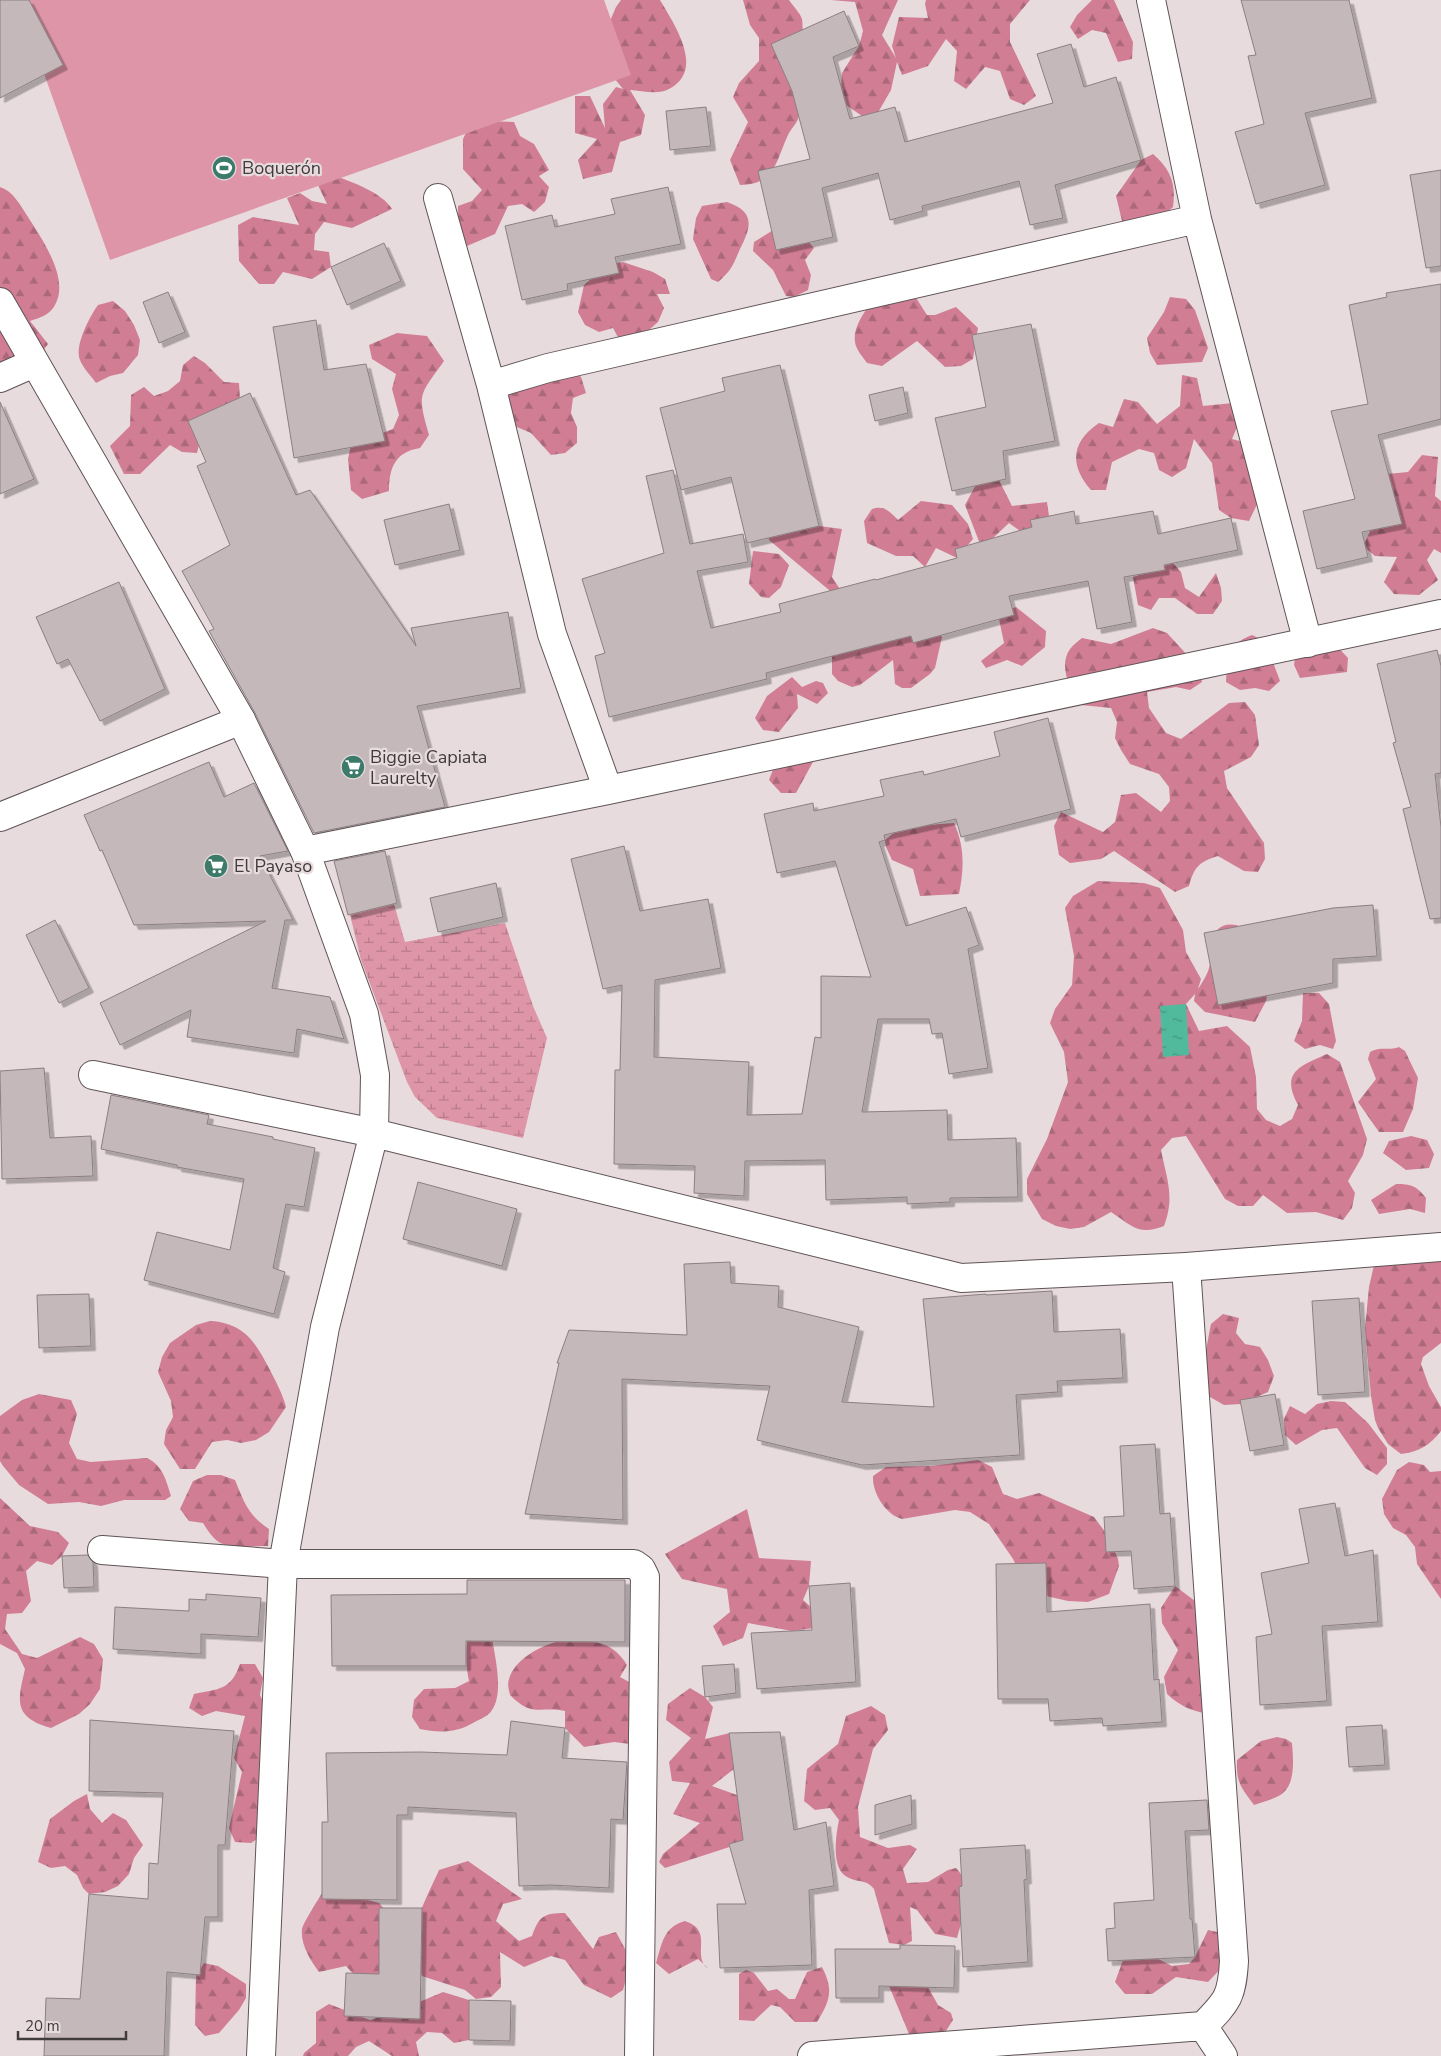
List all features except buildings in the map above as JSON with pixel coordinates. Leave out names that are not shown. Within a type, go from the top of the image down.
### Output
[{"type":"street","points":[[1151,0],[1197,219],[1308,643]]},
{"type":"street","points":[[438,198],[491,385],[552,634],[608,790]]},
{"type":"street","points":[[491,385],[548,368],[1197,219]]},
{"type":"street","points":[[0,302],[34,364],[241,720],[305,851],[364,1014],[375,1075],[374,1133],[325,1327],[284,1564],[261,2056]]},
{"type":"street","points":[[0,378],[34,364]]},
{"type":"street","points":[[305,851],[608,790],[1441,614]]},
{"type":"street","points":[[0,817],[241,720]]},
{"type":"street","points":[[93,1075],[374,1133],[961,1278],[1186,1267],[1441,1247]]},
{"type":"street","points":[[812,2056],[1203,2026],[1228,1997],[1232,1986],[1234,1961],[1186,1267]]},
{"type":"street","points":[[102,1550],[284,1564],[634,1564],[641,1569],[645,1577],[639,2056]]},
{"type":"street","points":[[1203,2026],[1223,2056]]},
{"type":"green space","name":"Boquerón","points":[[18,0],[604,0],[631,75],[110,260]]},
{"type":"green space","points":[[621,0],[660,0],[673,21],[684,46],[685,70],[680,81],[665,91],[630,90],[645,115],[641,135],[620,142],[612,172],[583,179],[578,160],[597,139],[575,133],[575,96],[590,96],[605,128],[603,104],[616,87],[623,89],[615,79],[610,21]]},
{"type":"green space","points":[[743,0],[789,0],[802,19],[803,53],[801,101],[797,121],[788,135],[773,170],[761,181],[740,185],[730,160],[748,122],[733,97],[739,83],[759,61],[759,38],[750,25]]},
{"type":"green space","points":[[831,0],[898,0],[882,35],[896,58],[892,46],[899,17],[928,18],[926,0],[1030,0],[1010,24],[1010,42],[1036,96],[1024,105],[1010,99],[1000,71],[985,67],[966,89],[954,81],[957,51],[946,39],[928,66],[902,75],[897,62],[891,90],[876,116],[862,116],[846,105],[841,90],[842,73],[859,46],[863,31],[855,2]]},
{"type":"green space","points":[[1092,0],[1114,0],[1133,42],[1132,59],[1118,62],[1106,33],[1092,30],[1078,39],[1070,27],[1077,15]]},
{"type":"green space","points":[[483,121],[514,122],[520,136],[534,144],[549,170],[539,176],[549,187],[545,202],[534,212],[522,204],[508,206],[495,234],[467,246],[458,234],[458,206],[472,201],[482,190],[463,169],[463,139],[469,126]]},
{"type":"green space","points":[[1153,154],[1168,171],[1171,178],[1174,191],[1173,207],[1151,227],[1123,225],[1116,196],[1141,160]]},
{"type":"green space","points":[[331,175],[347,180],[373,193],[388,203],[392,209],[352,228],[324,222],[315,234],[314,250],[329,252],[331,267],[312,279],[283,272],[274,284],[259,284],[239,261],[238,225],[253,217],[299,225],[287,198],[300,193],[312,201],[327,204],[315,179]]},
{"type":"green space","points":[[0,187],[16,199],[47,248],[57,272],[59,295],[50,311],[44,316],[30,321],[48,344],[25,376],[0,390]]},
{"type":"green space","points":[[727,202],[743,210],[747,215],[748,227],[747,234],[732,267],[718,282],[711,279],[693,239],[696,218],[702,206]]},
{"type":"green space","points":[[796,228],[814,248],[805,260],[811,275],[808,290],[794,297],[786,296],[773,270],[753,251],[754,242],[775,229]]},
{"type":"green space","points":[[623,262],[653,272],[665,279],[670,294],[657,294],[664,308],[658,322],[634,343],[620,341],[613,328],[599,332],[585,325],[578,312],[584,285],[607,265]]},
{"type":"green space","points":[[886,284],[911,290],[927,315],[935,315],[956,307],[978,328],[973,359],[961,366],[945,367],[917,341],[882,366],[867,363],[857,348],[855,334],[865,311]]},
{"type":"green space","points":[[1170,297],[1186,299],[1195,310],[1208,348],[1202,362],[1157,365],[1150,353],[1147,338],[1164,312]]},
{"type":"green space","points":[[113,301],[125,311],[134,325],[140,340],[138,355],[123,373],[110,376],[96,383],[81,363],[79,347],[87,324],[98,305]]},
{"type":"green space","points":[[397,333],[427,336],[444,361],[429,381],[423,395],[423,411],[429,435],[420,448],[405,453],[395,462],[390,475],[389,491],[362,499],[351,490],[348,459],[351,445],[393,429],[399,415],[392,389],[396,374],[372,359],[369,345]]},
{"type":"green space","points":[[194,356],[205,363],[224,382],[239,383],[240,399],[204,424],[197,453],[182,452],[170,445],[140,474],[124,474],[110,446],[130,426],[131,395],[144,387],[154,396],[168,391],[180,381],[183,365]]},
{"type":"green space","points":[[568,367],[581,377],[586,393],[573,398],[571,413],[577,427],[577,443],[565,453],[551,455],[531,433],[503,421],[503,380]]},
{"type":"green space","points":[[1182,375],[1197,378],[1203,406],[1233,403],[1243,413],[1232,439],[1247,443],[1254,457],[1248,470],[1261,496],[1249,521],[1231,518],[1219,510],[1212,463],[1194,439],[1186,468],[1172,477],[1159,470],[1154,453],[1139,449],[1112,462],[1106,490],[1091,490],[1079,472],[1076,463],[1078,446],[1090,430],[1099,423],[1113,427],[1124,399],[1138,402],[1157,424],[1180,406]]},
{"type":"green space","points":[[1422,455],[1438,457],[1435,496],[1441,501],[1441,553],[1434,549],[1427,560],[1438,580],[1419,595],[1394,594],[1384,582],[1397,557],[1375,556],[1363,546],[1373,525],[1387,474],[1408,472]]},
{"type":"green space","points":[[997,476],[1012,506],[1047,502],[1052,537],[1040,545],[1009,523],[993,538],[980,544],[965,505],[979,479]]},
{"type":"green space","points":[[921,501],[952,505],[968,524],[973,539],[957,558],[936,548],[925,567],[913,556],[896,556],[867,543],[864,521],[872,509],[884,509],[898,520]]},
{"type":"green space","points":[[819,526],[842,529],[832,577],[853,609],[930,617],[942,637],[935,668],[911,688],[902,688],[895,684],[893,660],[860,685],[852,687],[838,681],[832,674],[832,598],[829,590],[769,540],[767,530]]},
{"type":"green space","points":[[753,551],[779,554],[789,565],[781,587],[769,598],[761,597],[749,584]]},
{"type":"green space","points":[[1173,563],[1181,572],[1185,588],[1199,597],[1216,573],[1221,588],[1222,601],[1213,614],[1197,614],[1175,598],[1159,598],[1151,610],[1138,605],[1133,577]]},
{"type":"green space","points":[[1016,607],[1046,631],[1045,647],[1022,666],[1007,660],[986,668],[981,661],[1004,643],[998,614]]},
{"type":"green space","points":[[1153,628],[1167,633],[1200,669],[1202,682],[1190,690],[1176,687],[1147,692],[1149,708],[1166,733],[1181,739],[1229,703],[1245,702],[1255,715],[1259,745],[1251,757],[1224,771],[1227,788],[1264,843],[1265,859],[1258,872],[1244,871],[1218,856],[1198,866],[1189,886],[1175,892],[1114,851],[1101,859],[1070,863],[1059,855],[1054,826],[1061,812],[1103,832],[1115,822],[1121,795],[1136,793],[1161,812],[1170,801],[1169,787],[1159,774],[1130,764],[1121,750],[1115,738],[1117,722],[1111,708],[1081,705],[1073,692],[1065,670],[1065,663],[1070,649],[1082,638],[1111,644]]},
{"type":"green space","points":[[1252,635],[1265,641],[1280,681],[1269,691],[1255,688],[1240,690],[1226,682],[1228,659],[1232,648],[1243,639]]},
{"type":"green space","points":[[1329,638],[1348,658],[1347,672],[1300,678],[1294,665],[1296,650]]},
{"type":"green space","points":[[792,677],[802,687],[816,681],[823,683],[828,693],[817,704],[797,694],[798,708],[779,732],[763,730],[755,718],[767,696]]},
{"type":"green space","points":[[777,759],[814,760],[796,793],[781,793],[769,780]]},
{"type":"green space","points":[[954,823],[962,849],[962,876],[959,894],[920,896],[913,869],[892,860],[885,840],[901,827]]},
{"type":"green space","points":[[1098,881],[1144,883],[1160,888],[1183,930],[1186,952],[1201,979],[1198,989],[1208,971],[1214,938],[1220,927],[1237,925],[1247,937],[1271,977],[1266,1001],[1255,1022],[1205,1012],[1194,1001],[1195,994],[1186,1004],[1199,1031],[1227,1026],[1250,1047],[1256,1077],[1257,1109],[1266,1120],[1280,1126],[1292,1119],[1298,1105],[1291,1085],[1292,1078],[1301,1067],[1327,1054],[1340,1062],[1367,1139],[1363,1155],[1348,1181],[1355,1193],[1352,1208],[1343,1220],[1316,1212],[1287,1213],[1263,1195],[1253,1206],[1238,1206],[1225,1199],[1186,1136],[1172,1138],[1161,1150],[1169,1188],[1169,1206],[1164,1226],[1142,1230],[1130,1225],[1111,1212],[1084,1227],[1070,1229],[1056,1226],[1042,1219],[1027,1194],[1027,1179],[1047,1139],[1068,1082],[1064,1052],[1050,1023],[1055,1009],[1072,985],[1074,956],[1065,908],[1073,896]]},
{"type":"green space","points":[[394,904],[405,942],[505,923],[533,1006],[547,1038],[523,1138],[437,1118],[415,1097],[407,1082],[361,960],[350,915]]},
{"type":"green space","points":[[1303,993],[1319,993],[1329,1004],[1336,1041],[1333,1049],[1320,1045],[1305,1049],[1294,1041],[1302,1021]]},
{"type":"green space","points":[[1399,1047],[1405,1051],[1418,1078],[1413,1109],[1403,1132],[1379,1132],[1358,1102],[1376,1079],[1368,1059],[1370,1052],[1374,1050]]},
{"type":"green space","points":[[1411,1136],[1427,1140],[1434,1154],[1429,1168],[1406,1170],[1383,1153],[1389,1141]]},
{"type":"green space","points":[[1396,1184],[1410,1185],[1420,1191],[1426,1198],[1425,1213],[1410,1209],[1379,1214],[1371,1200]]},
{"type":"green space","points":[[1441,1255],[1441,1343],[1423,1357],[1421,1364],[1429,1386],[1441,1407],[1441,1431],[1424,1447],[1413,1452],[1401,1454],[1388,1444],[1375,1420],[1365,1328],[1369,1287],[1374,1265]]},
{"type":"green space","points":[[1223,1314],[1239,1318],[1236,1333],[1245,1344],[1260,1347],[1268,1360],[1274,1376],[1268,1392],[1241,1404],[1224,1405],[1210,1397],[1202,1384],[1211,1324]]},
{"type":"green space","points":[[210,1321],[232,1326],[248,1336],[266,1362],[286,1407],[269,1432],[256,1440],[241,1443],[227,1440],[212,1442],[195,1469],[180,1469],[164,1444],[166,1430],[173,1417],[171,1401],[158,1372],[162,1357],[170,1343],[196,1325]]},
{"type":"green space","points":[[39,1394],[71,1400],[77,1414],[69,1443],[77,1459],[91,1462],[147,1458],[160,1469],[171,1496],[165,1500],[124,1500],[101,1506],[79,1502],[48,1504],[19,1485],[0,1461],[0,1416],[22,1400]]},
{"type":"green space","points":[[1331,1401],[1345,1402],[1368,1423],[1387,1448],[1387,1464],[1377,1475],[1365,1468],[1337,1428],[1322,1430],[1296,1445],[1285,1435],[1284,1419],[1290,1406],[1305,1414],[1317,1404]]},
{"type":"green space","points":[[978,1460],[992,1467],[1003,1494],[1017,1499],[1039,1493],[1094,1517],[1109,1537],[1118,1559],[1119,1566],[1109,1594],[1088,1602],[1068,1601],[1033,1593],[989,1524],[970,1512],[955,1510],[902,1519],[896,1517],[881,1502],[873,1483],[873,1476],[886,1467],[932,1466]]},
{"type":"green space","points":[[1409,1462],[1424,1465],[1430,1472],[1441,1471],[1441,1599],[1417,1564],[1415,1547],[1406,1535],[1393,1528],[1384,1514],[1382,1499],[1397,1470]]},
{"type":"green space","points":[[207,1475],[221,1475],[235,1480],[251,1513],[269,1529],[268,1546],[223,1544],[214,1538],[203,1523],[189,1521],[180,1509],[193,1481]]},
{"type":"green space","points":[[0,1498],[30,1526],[58,1532],[69,1543],[62,1556],[52,1565],[37,1561],[26,1571],[31,1601],[22,1613],[7,1614],[5,1629],[22,1654],[37,1658],[80,1637],[94,1644],[103,1659],[100,1689],[90,1704],[79,1714],[51,1728],[38,1724],[24,1713],[20,1698],[25,1669],[17,1653],[0,1644]]},
{"type":"green space","points":[[747,1509],[759,1558],[811,1561],[809,1586],[803,1600],[819,1614],[814,1628],[792,1631],[748,1623],[743,1638],[723,1646],[713,1626],[730,1612],[727,1589],[682,1579],[665,1554]]},
{"type":"green space","points":[[1175,1586],[1225,1626],[1209,1714],[1186,1707],[1167,1694],[1164,1677],[1178,1650],[1162,1623],[1161,1608]]},
{"type":"green space","points":[[471,1626],[492,1638],[498,1675],[496,1703],[491,1712],[486,1716],[460,1729],[433,1731],[420,1729],[412,1717],[414,1700],[424,1689],[455,1688],[469,1681],[466,1653]]},
{"type":"green space","points":[[559,1641],[597,1642],[613,1649],[627,1665],[620,1677],[633,1684],[630,1744],[614,1742],[584,1747],[565,1728],[565,1711],[530,1709],[510,1695],[508,1681],[517,1665],[536,1650]]},
{"type":"green space","points":[[240,1664],[255,1664],[263,1678],[260,1695],[273,1723],[263,1835],[251,1843],[235,1842],[229,1828],[242,1772],[234,1758],[245,1716],[216,1711],[202,1716],[189,1708],[194,1694],[217,1689],[228,1684],[233,1679]]},
{"type":"green space","points":[[690,1688],[705,1697],[713,1707],[705,1739],[730,1733],[743,1762],[712,1786],[737,1795],[751,1840],[665,1868],[659,1862],[663,1854],[700,1823],[673,1814],[690,1783],[672,1781],[669,1762],[691,1738],[666,1720],[668,1704]]},
{"type":"green space","points":[[871,1706],[885,1715],[888,1730],[873,1749],[858,1807],[860,1837],[888,1848],[910,1845],[917,1849],[903,1869],[907,1883],[928,1882],[948,1870],[956,1868],[962,1876],[966,1893],[966,1902],[957,1938],[935,1934],[917,1910],[910,1907],[912,1941],[904,1945],[889,1943],[874,1889],[865,1882],[849,1878],[839,1868],[836,1852],[839,1820],[830,1808],[815,1810],[804,1801],[807,1769],[838,1744],[846,1716]]},
{"type":"green space","points":[[1277,1737],[1292,1743],[1293,1770],[1290,1783],[1280,1795],[1254,1805],[1240,1784],[1237,1774],[1237,1760],[1261,1741]]},
{"type":"green space","points":[[87,1794],[90,1809],[102,1823],[113,1813],[126,1820],[143,1845],[134,1858],[129,1874],[118,1886],[105,1892],[89,1894],[83,1888],[77,1875],[65,1866],[51,1868],[38,1862],[50,1819]]},
{"type":"green space","points":[[468,1861],[522,1899],[503,1904],[496,1921],[519,1941],[532,1936],[537,1924],[543,1917],[558,1913],[565,1913],[593,1949],[599,1937],[616,1932],[631,1960],[623,1990],[611,1998],[584,1985],[565,1960],[551,1956],[524,1967],[500,1952],[501,1987],[491,1997],[476,1999],[465,1990],[422,1976],[412,1954],[415,1930],[421,1909],[439,1870]]},
{"type":"green space","points":[[325,1888],[379,1903],[389,1914],[401,1955],[369,1985],[356,1977],[346,1966],[319,1972],[307,1952],[302,1935],[303,1925]]},
{"type":"green space","points":[[685,1921],[698,1929],[703,1964],[698,1959],[669,1974],[656,1963],[660,1949],[664,1937],[672,1927]]},
{"type":"green space","points":[[1208,1930],[1222,1933],[1228,1961],[1208,1982],[1176,1977],[1152,1994],[1125,1994],[1115,1982],[1126,1952],[1143,1951],[1172,1966],[1189,1964],[1195,1957]]},
{"type":"green space","points":[[204,1963],[218,1966],[246,1984],[246,1998],[239,2010],[219,2033],[205,2036],[195,2025],[196,1975]]},
{"type":"green space","points":[[822,1967],[828,1982],[829,1995],[825,2008],[817,2022],[795,2022],[780,2007],[771,2005],[754,2021],[739,2020],[739,1974],[746,1970],[754,1973],[768,1991],[777,1989],[789,1999],[795,1999],[807,1972]]},
{"type":"green space","points":[[887,1981],[927,1985],[938,2005],[951,2013],[953,2020],[944,2034],[923,2041],[909,2034]]},
{"type":"green space","points":[[443,1992],[469,2000],[474,2014],[469,2040],[454,2043],[442,2033],[427,2032],[416,2042],[419,2056],[392,2056],[369,2041],[356,2047],[348,2056],[303,2056],[316,2043],[316,2012],[329,2004],[370,2020],[398,2011]]},
{"type":"water","points":[[1186,1004],[1189,1055],[1163,1057],[1160,1006]]},
{"type":"place","name":"Boquerón","points":[[224,168]]},
{"type":"place","name":"Biggie Capiata Laurelty","points":[[353,767]]},
{"type":"place","name":"El Payaso","points":[[216,866]]}]
